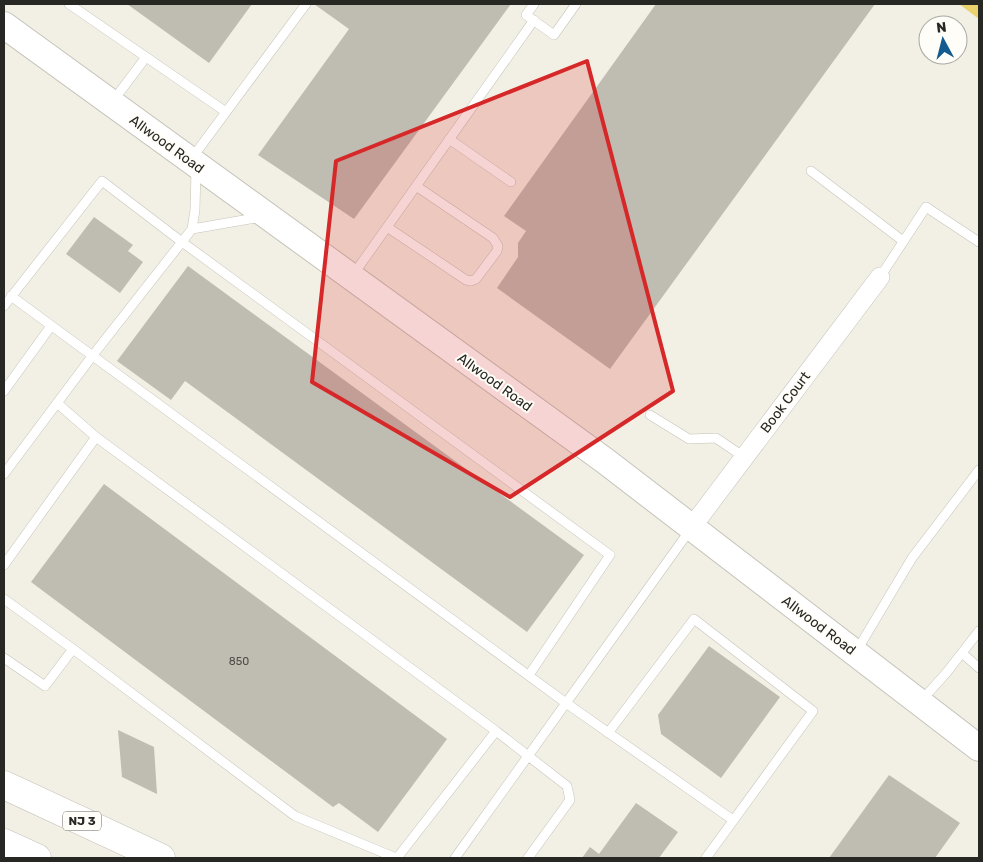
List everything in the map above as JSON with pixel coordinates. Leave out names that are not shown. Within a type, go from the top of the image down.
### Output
[{"type":"highway","name":"NJ 3","points":[[4,785],[160,858]]},
{"type":"highway","points":[[4,843],[37,858]]},
{"type":"main road","name":"Allwood Road","points":[[4,25],[604,460],[979,748]]},
{"type":"street","name":"Book Court","points":[[691,528],[880,277]]},
{"type":"lane","points":[[69,4],[226,112]]},
{"type":"lane","points":[[4,474],[93,355],[192,229],[195,210],[193,163],[226,112],[306,4]]},
{"type":"lane","points":[[534,4],[526,15],[554,35],[576,4]]},
{"type":"lane","points":[[351,277],[534,20]]},
{"type":"lane","points":[[111,103],[146,57]]},
{"type":"lane","points":[[449,139],[511,182]]},
{"type":"lane","points":[[811,171],[903,242]]},
{"type":"lane","points":[[4,306],[102,181],[182,242],[610,555],[529,676]]},
{"type":"lane","points":[[387,227],[470,281],[476,279],[497,250],[498,246],[493,238],[416,186]]},
{"type":"lane","points":[[880,277],[926,207],[979,242]]},
{"type":"lane","points":[[192,229],[267,217]]},
{"type":"lane","points":[[11,296],[566,704],[733,820]]},
{"type":"lane","points":[[4,391],[51,326]]},
{"type":"lane","points":[[57,402],[96,437],[529,755],[567,786],[570,800],[528,858]]},
{"type":"lane","points":[[650,415],[689,439],[716,438],[744,457]]},
{"type":"lane","points":[[4,566],[96,437]]},
{"type":"lane","points":[[855,653],[912,558],[979,470]]},
{"type":"lane","points":[[455,858],[691,528]]},
{"type":"lane","points":[[4,599],[295,816],[396,858],[496,731]]},
{"type":"lane","points":[[608,733],[694,619],[813,711],[706,858]]},
{"type":"lane","points":[[920,702],[979,631]]},
{"type":"lane","points":[[4,658],[45,686],[73,649]]},
{"type":"lane","points":[[962,653],[979,668]]},
{"type":"highlighted area","points":[[587,61],[673,391],[510,497],[312,382],[336,161]]},
{"type":"shaded area","points":[[959,4],[979,4],[979,19]]},
{"type":"building","points":[[127,4],[252,4],[209,63]]},
{"type":"building","points":[[314,4],[511,4],[354,219],[258,155],[349,29]]},
{"type":"building","points":[[656,4],[875,4],[610,369],[497,288],[518,257],[518,243],[526,231],[504,216]]},
{"type":"building","points":[[94,217],[133,245],[128,251],[143,262],[120,293],[66,254]]},
{"type":"building","points":[[188,266],[584,555],[527,632],[185,381],[171,400],[117,361]]},
{"type":"building","points":[[104,484],[447,739],[378,832],[339,803],[333,807],[31,582]]},
{"type":"building","points":[[709,646],[780,697],[721,778],[661,734],[658,715]]},
{"type":"building","points":[[118,730],[154,747],[157,794],[122,777]]},
{"type":"building","points":[[889,775],[960,823],[935,858],[829,858]]},
{"type":"building","points":[[636,803],[678,832],[659,858],[582,858],[590,847],[599,854]]}]
